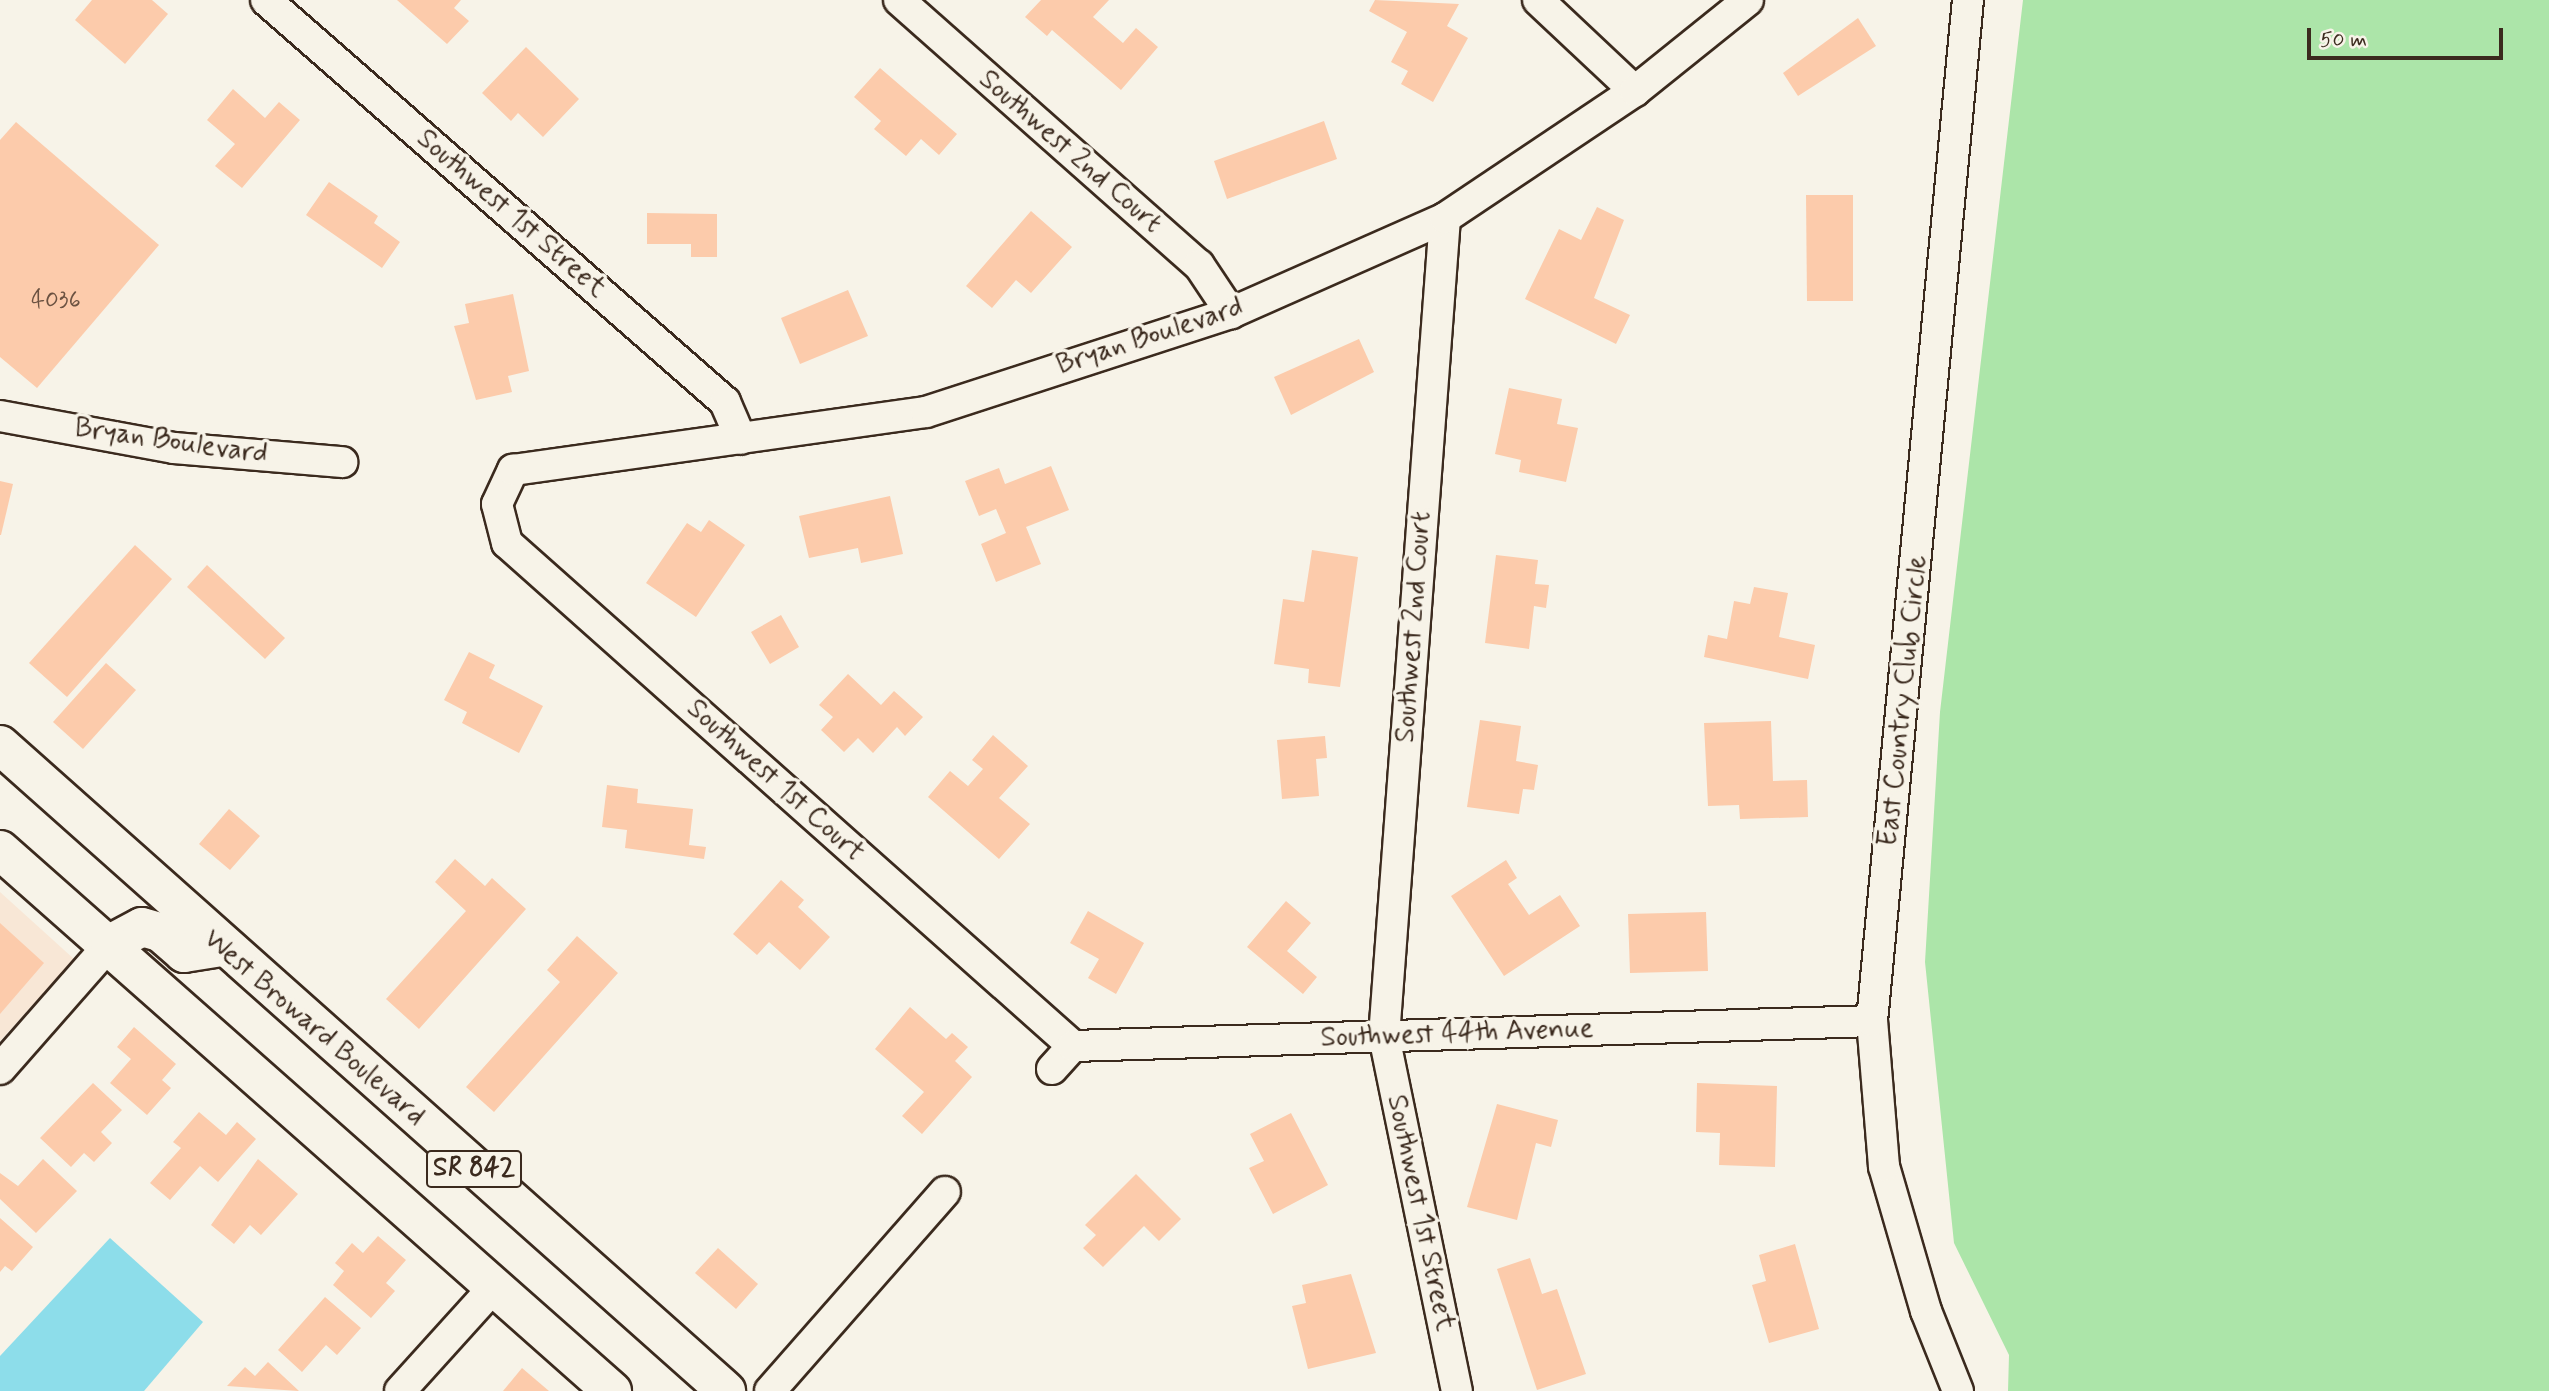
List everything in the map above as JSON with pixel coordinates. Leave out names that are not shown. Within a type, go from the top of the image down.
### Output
[{"type":"main road","name":"West Broward Boulevard","points":[[0,745],[222,947],[726,1391]]},
{"type":"main road","name":"SR 842","points":[[0,850],[110,944],[612,1391]]},
{"type":"main road","points":[[110,944],[142,927],[160,932],[184,953],[222,947]]},
{"type":"street","name":"Southwest 1st Street","points":[[267,0],[725,402],[741,439]]},
{"type":"street","name":"Southwest 2nd Court","points":[[899,0],[1199,265],[1231,313]]},
{"type":"street","points":[[1538,0],[1635,91]]},
{"type":"street","name":"Bryan Boulevard","points":[[497,504],[513,470],[926,412],[1231,313],[1444,218],[1635,91],[1748,0]]},
{"type":"street","name":"East Country Club Circle","points":[[1958,1391],[1926,1311],[1884,1166],[1872,1021],[1968,0]]},
{"type":"street","name":"Southwest 2nd Court","points":[[1384,1036],[1444,218]]},
{"type":"street","name":"Bryan Boulevard","points":[[0,416],[174,448],[342,462]]},
{"type":"street","name":"Southwest 1st Court","points":[[497,504],[507,543],[1073,1046]]},
{"type":"street","points":[[0,1069],[110,944]]},
{"type":"street","name":"Southwest 44th Avenue","points":[[1073,1046],[1872,1021]]},
{"type":"street","name":"Southwest 1st Street","points":[[1384,1036],[1457,1391]]},
{"type":"street","points":[[1052,1069],[1073,1046]]},
{"type":"street","points":[[770,1391],[945,1192]]},
{"type":"street","points":[[400,1391],[494,1287]]},
{"type":"shaded area","points":[[0,892],[74,959],[0,1041]]},
{"type":"green space","points":[[2023,0],[2549,0],[2549,1391],[2008,1391],[2009,1355],[1954,1243],[1925,962],[1940,712]]},
{"type":"water","points":[[110,1238],[203,1322],[144,1391],[0,1391],[0,1356]]},
{"type":"building","points":[[92,0],[152,0],[168,14],[125,64],[75,20]]},
{"type":"building","points":[[397,0],[461,0],[454,8],[469,21],[447,44]]},
{"type":"building","points":[[1041,0],[1109,0],[1093,17],[1123,43],[1136,28],[1158,47],[1121,90],[1052,30],[1047,36],[1025,17]]},
{"type":"building","points":[[1375,0],[1459,4],[1447,26],[1468,38],[1433,102],[1401,84],[1408,71],[1391,62],[1407,32],[1369,11]]},
{"type":"building","points":[[1858,18],[1876,46],[1798,96],[1783,73]]},
{"type":"building","points":[[526,47],[579,99],[543,137],[518,113],[511,121],[482,93]]},
{"type":"building","points":[[880,68],[957,134],[939,155],[921,139],[906,156],[874,129],[881,121],[854,97]]},
{"type":"building","points":[[233,89],[265,118],[279,102],[300,120],[242,188],[215,166],[235,144],[207,120]]},
{"type":"building","points":[[1324,121],[1337,159],[1227,199],[1214,161]]},
{"type":"building","points":[[16,122],[159,245],[37,388],[0,357],[0,140]]},
{"type":"building","points":[[329,182],[378,216],[374,223],[400,242],[382,268],[306,215]]},
{"type":"building","points":[[1806,195],[1853,195],[1853,301],[1807,301]]},
{"type":"building","points":[[1597,207],[1624,220],[1594,298],[1630,315],[1616,344],[1525,299],[1559,229],[1581,240]]},
{"type":"building","points":[[1031,211],[1072,247],[1031,293],[1016,280],[992,308],[966,286]]},
{"type":"building","points":[[647,213],[717,214],[717,257],[691,257],[691,244],[647,244]]},
{"type":"building","points":[[848,290],[868,336],[800,364],[781,318]]},
{"type":"building","points":[[513,294],[529,371],[508,376],[512,392],[476,400],[454,326],[469,323],[465,304]]},
{"type":"building","points":[[1359,339],[1374,372],[1291,415],[1274,377]]},
{"type":"building","points":[[1509,388],[1562,399],[1557,424],[1578,428],[1566,482],[1519,472],[1521,460],[1495,454]]},
{"type":"building","points":[[1051,466],[1069,510],[1026,527],[1041,564],[996,582],[981,544],[1006,533],[996,509],[979,516],[965,481],[999,468],[1005,484]]},
{"type":"building","points":[[0,481],[13,484],[1,535],[0,535]]},
{"type":"building","points":[[890,496],[903,554],[861,563],[858,548],[809,558],[799,516]]},
{"type":"building","points":[[709,520],[745,545],[696,617],[646,583],[687,523],[701,532]]},
{"type":"building","points":[[135,545],[172,579],[67,697],[29,663]]},
{"type":"building","points":[[1312,550],[1358,557],[1340,687],[1308,683],[1309,669],[1274,664],[1283,599],[1304,602]]},
{"type":"building","points":[[1496,555],[1538,560],[1535,584],[1549,585],[1546,608],[1534,606],[1529,649],[1485,643]]},
{"type":"building","points":[[207,565],[285,638],[265,659],[187,587]]},
{"type":"building","points":[[1754,587],[1788,593],[1779,637],[1815,645],[1808,679],[1704,657],[1708,635],[1727,639],[1734,601],[1750,604]]},
{"type":"building","points":[[781,615],[799,647],[770,664],[751,632]]},
{"type":"building","points":[[469,652],[495,665],[489,678],[543,706],[519,753],[462,723],[467,712],[444,700]]},
{"type":"building","points":[[106,663],[136,690],[83,749],[53,722]]},
{"type":"building","points":[[848,674],[881,705],[894,691],[923,717],[905,736],[897,727],[873,753],[858,738],[844,752],[821,730],[833,717],[819,705]]},
{"type":"building","points":[[1480,720],[1521,726],[1516,761],[1538,765],[1534,790],[1523,789],[1519,814],[1467,807]]},
{"type":"building","points":[[1771,721],[1773,781],[1807,780],[1808,817],[1740,819],[1739,805],[1708,806],[1704,723]]},
{"type":"building","points":[[993,735],[1028,766],[999,798],[1030,824],[999,859],[928,797],[950,771],[968,786],[983,769],[972,760]]},
{"type":"building","points":[[1325,736],[1327,758],[1316,759],[1319,796],[1282,799],[1277,740]]},
{"type":"building","points":[[607,785],[638,789],[637,803],[693,809],[689,845],[706,847],[704,859],[625,848],[627,830],[602,827]]},
{"type":"building","points":[[229,809],[260,836],[230,870],[199,844]]},
{"type":"building","points":[[455,859],[485,886],[492,878],[526,909],[419,1029],[386,999],[466,911],[435,882]]},
{"type":"building","points":[[1506,860],[1517,878],[1508,884],[1529,915],[1560,895],[1580,926],[1504,976],[1451,896]]},
{"type":"building","points":[[781,880],[804,900],[798,907],[830,937],[800,970],[769,942],[757,955],[733,934]]},
{"type":"building","points":[[1286,901],[1311,923],[1287,951],[1317,977],[1303,994],[1247,947]]},
{"type":"building","points":[[1088,911],[1144,943],[1116,994],[1088,978],[1099,959],[1070,943]]},
{"type":"building","points":[[1706,912],[1708,971],[1630,973],[1628,914]]},
{"type":"building","points":[[0,923],[44,963],[0,1014]]},
{"type":"building","points":[[577,936],[618,973],[494,1112],[466,1087],[560,982],[547,970]]},
{"type":"building","points":[[910,1007],[946,1039],[952,1033],[968,1047],[955,1061],[972,1077],[922,1134],[902,1116],[924,1092],[875,1049]]},
{"type":"building","points":[[134,1027],[176,1064],[162,1080],[171,1088],[147,1115],[110,1083],[131,1059],[117,1047]]},
{"type":"building","points":[[93,1083],[122,1110],[101,1132],[112,1143],[94,1162],[84,1153],[71,1167],[40,1138]]},
{"type":"building","points":[[1697,1083],[1777,1086],[1775,1167],[1719,1165],[1720,1133],[1696,1132]]},
{"type":"building","points":[[1497,1104],[1558,1120],[1551,1147],[1536,1143],[1517,1220],[1467,1207]]},
{"type":"building","points":[[199,1112],[226,1135],[237,1122],[256,1139],[218,1182],[200,1166],[170,1200],[150,1183],[181,1148],[173,1142]]},
{"type":"building","points":[[1291,1113],[1328,1185],[1273,1214],[1249,1168],[1264,1161],[1250,1134]]},
{"type":"building","points":[[43,1159],[77,1191],[36,1233],[0,1199],[0,1173],[18,1186]]},
{"type":"building","points":[[258,1159],[298,1194],[261,1235],[250,1225],[234,1244],[211,1225]]},
{"type":"building","points":[[1136,1174],[1181,1219],[1159,1241],[1144,1226],[1103,1267],[1083,1248],[1096,1235],[1085,1225]]},
{"type":"building","points":[[0,1218],[33,1247],[12,1271],[5,1266],[0,1272]]},
{"type":"building","points":[[378,1236],[406,1260],[386,1283],[395,1291],[371,1318],[333,1285],[344,1271],[335,1263],[352,1243],[363,1253]]},
{"type":"building","points":[[1795,1244],[1819,1329],[1769,1343],[1752,1285],[1766,1281],[1759,1255]]},
{"type":"building","points":[[718,1248],[758,1284],[736,1309],[695,1273]]},
{"type":"building","points":[[1530,1258],[1542,1294],[1557,1289],[1586,1374],[1537,1390],[1497,1269]]},
{"type":"building","points":[[1351,1274],[1376,1353],[1308,1369],[1292,1306],[1306,1303],[1302,1285]]},
{"type":"building","points":[[325,1297],[361,1328],[337,1355],[326,1345],[302,1372],[278,1350]]},
{"type":"building","points":[[268,1362],[299,1391],[227,1386],[245,1367],[255,1376]]},
{"type":"building","points":[[522,1368],[549,1391],[503,1391]]}]
